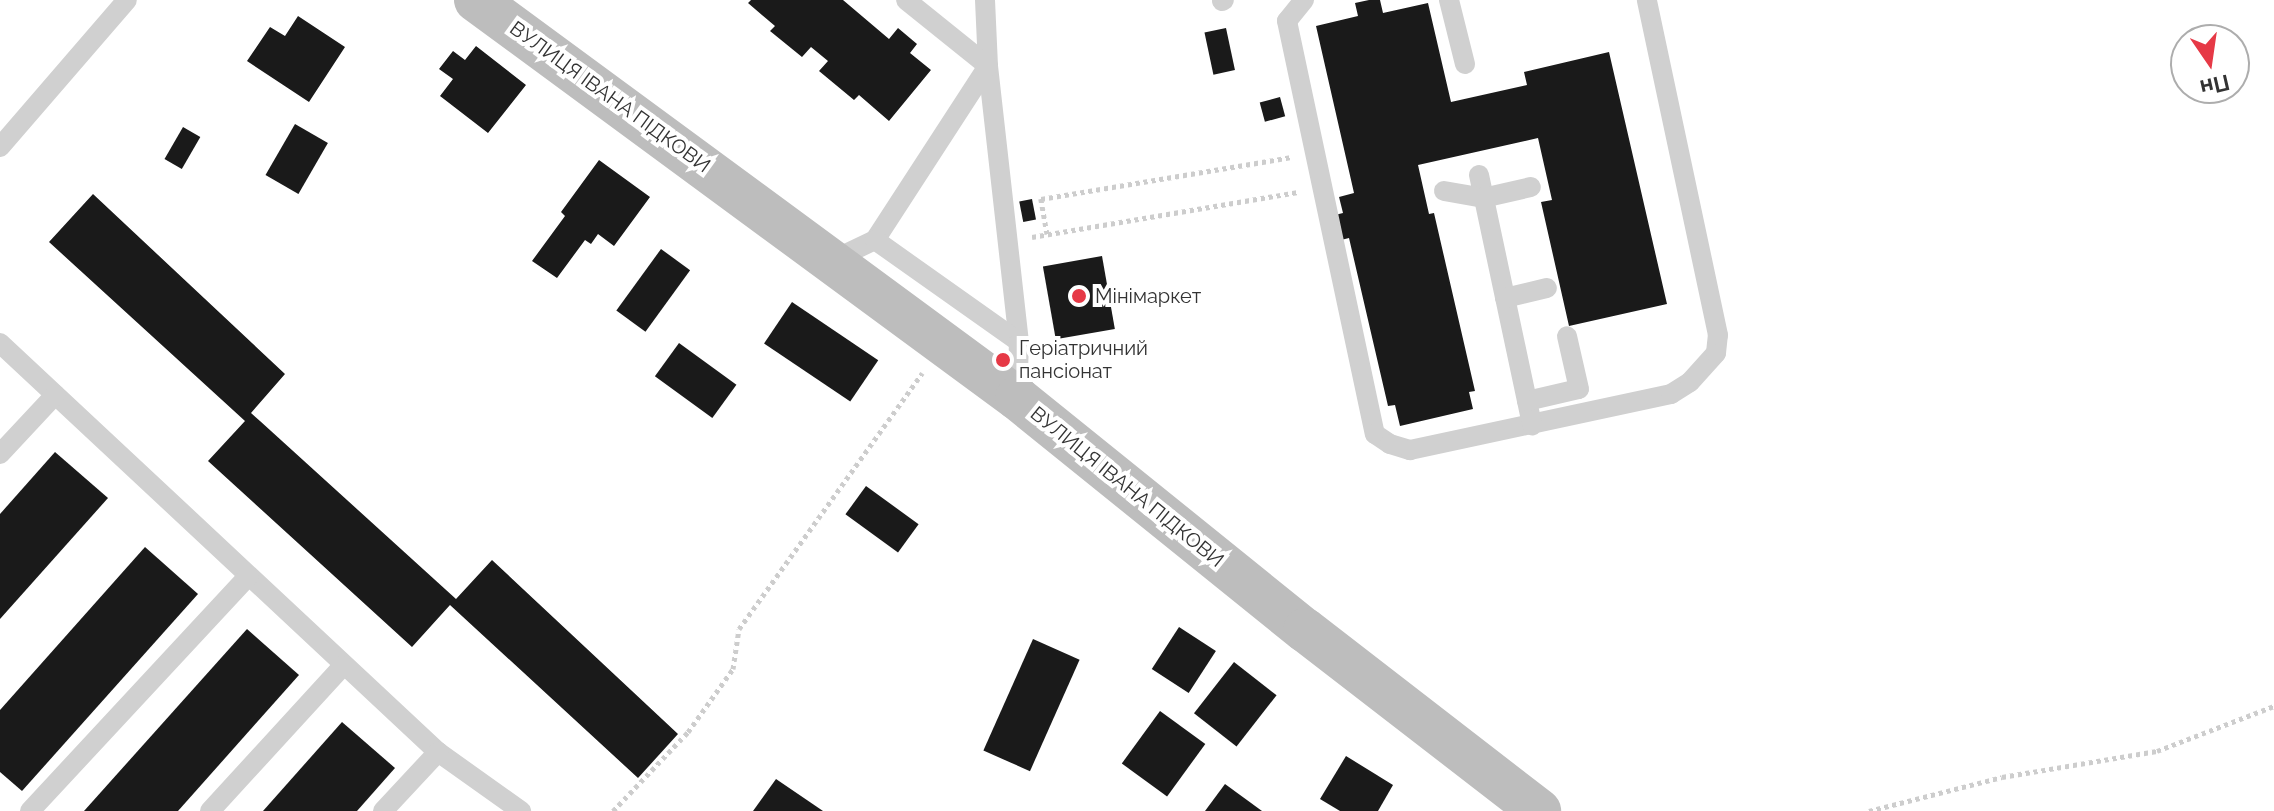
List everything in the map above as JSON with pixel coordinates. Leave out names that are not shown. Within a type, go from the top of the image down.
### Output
[{"type":"street","name":"ВУЛИЦЯ ІВАНА ПІДКОВИ","points":[[476,0],[1017,398],[1305,630],[1539,811]]},
{"type":"lane","points":[[0,147],[127,0]]},
{"type":"lane","points":[[906,0],[988,66]]},
{"type":"lane","points":[[985,0],[988,66],[1019,342],[1017,398]]},
{"type":"lane","points":[[1304,0],[1287,21],[1375,434],[1390,444],[1410,450],[1671,394],[1690,382],[1716,353],[1718,335],[1647,0]]},
{"type":"lane","points":[[1449,0],[1465,64]]},
{"type":"lane","points":[[833,260],[875,240],[988,66]]},
{"type":"lane","points":[[1479,175],[1532,425]]},
{"type":"lane","points":[[1444,191],[1483,198],[1531,187]]},
{"type":"lane","points":[[875,240],[1019,342]]},
{"type":"lane","points":[[1505,298],[1547,288]]},
{"type":"lane","points":[[1527,401],[1579,389],[1567,336]]},
{"type":"lane","points":[[0,343],[438,752],[521,811]]},
{"type":"lane","points":[[0,454],[55,395]]},
{"type":"lane","points":[[30,811],[248,576]]},
{"type":"lane","points":[[210,811],[343,666]]},
{"type":"lane","points":[[383,811],[438,752]]},
{"type":"path","points":[[1047,234],[1041,199],[1315,153]]},
{"type":"path","points":[[1008,241],[1323,188]]},
{"type":"path","points":[[613,811],[688,732],[733,669],[739,629],[944,343]]},
{"type":"path","points":[[1869,811],[2002,777],[2157,751],[2274,706]]},
{"type":"building","points":[[751,0],[843,0],[889,39],[898,28],[917,44],[910,53],[931,70],[889,121],[859,95],[854,100],[819,71],[828,61],[811,47],[802,57],[770,31],[775,26],[748,3]]},
{"type":"building","points":[[1380,0],[1383,13],[1428,3],[1451,102],[1527,85],[1524,72],[1609,52],[1667,304],[1569,326],[1541,202],[1552,200],[1538,138],[1418,165],[1429,214],[1434,213],[1475,391],[1469,392],[1473,409],[1400,426],[1395,405],[1388,406],[1349,238],[1341,240],[1335,215],[1343,213],[1339,197],[1354,193],[1316,26],[1358,16],[1355,3]]},
{"type":"building","points":[[298,16],[345,47],[309,102],[247,61],[270,27],[285,36]]},
{"type":"building","points":[[1226,28],[1235,70],[1213,75],[1204,33]]},
{"type":"building","points":[[476,46],[526,85],[488,133],[440,96],[453,79],[439,69],[453,51],[465,60]]},
{"type":"building","points":[[1280,97],[1285,116],[1265,122],[1260,102]]},
{"type":"building","points":[[295,124],[328,143],[298,194],[266,175]]},
{"type":"building","points":[[183,127],[200,137],[182,169],[164,159]]},
{"type":"building","points":[[599,160],[650,197],[614,246],[598,234],[591,244],[585,240],[557,278],[532,261],[565,216],[561,212]]},
{"type":"building","points":[[93,194],[285,374],[251,413],[456,599],[492,560],[678,734],[638,778],[450,605],[412,647],[208,461],[245,421],[49,242]]},
{"type":"building","points":[[1032,199],[1036,220],[1023,222],[1019,201]]},
{"type":"building","points":[[661,249],[690,270],[645,332],[616,310]]},
{"type":"building","name":"Мінімаркет","points":[[1102,256],[1115,329],[1056,339],[1043,266]]},
{"type":"building","points":[[792,302],[878,360],[850,402],[764,343]]},
{"type":"building","points":[[679,343],[736,385],[712,418],[655,376]]},
{"type":"building","points":[[55,452],[108,498],[0,619],[0,514]]},
{"type":"building","points":[[866,486],[919,524],[898,553],[845,514]]},
{"type":"building","points":[[145,547],[198,594],[22,791],[0,772],[0,710]]},
{"type":"building","points":[[1179,627],[1216,651],[1189,693],[1152,669]]},
{"type":"building","points":[[247,629],[299,675],[178,811],[84,811]]},
{"type":"building","points":[[1033,639],[1080,660],[1030,771],[983,750]]},
{"type":"building","points":[[1234,662],[1277,695],[1237,746],[1194,713]]},
{"type":"building","points":[[1160,711],[1205,744],[1167,797],[1122,764]]},
{"type":"building","points":[[342,722],[395,768],[357,811],[263,811]]},
{"type":"building","points":[[1346,756],[1393,785],[1378,811],[1340,811],[1320,799]]},
{"type":"building","points":[[776,779],[823,811],[753,811]]},
{"type":"building","points":[[1225,784],[1262,811],[1205,811]]},
{"type":"place","name":"Мінімаркет","points":[[1079,296]]},
{"type":"place","name":"Геріатричний пансіонат","points":[[1003,360]]}]
